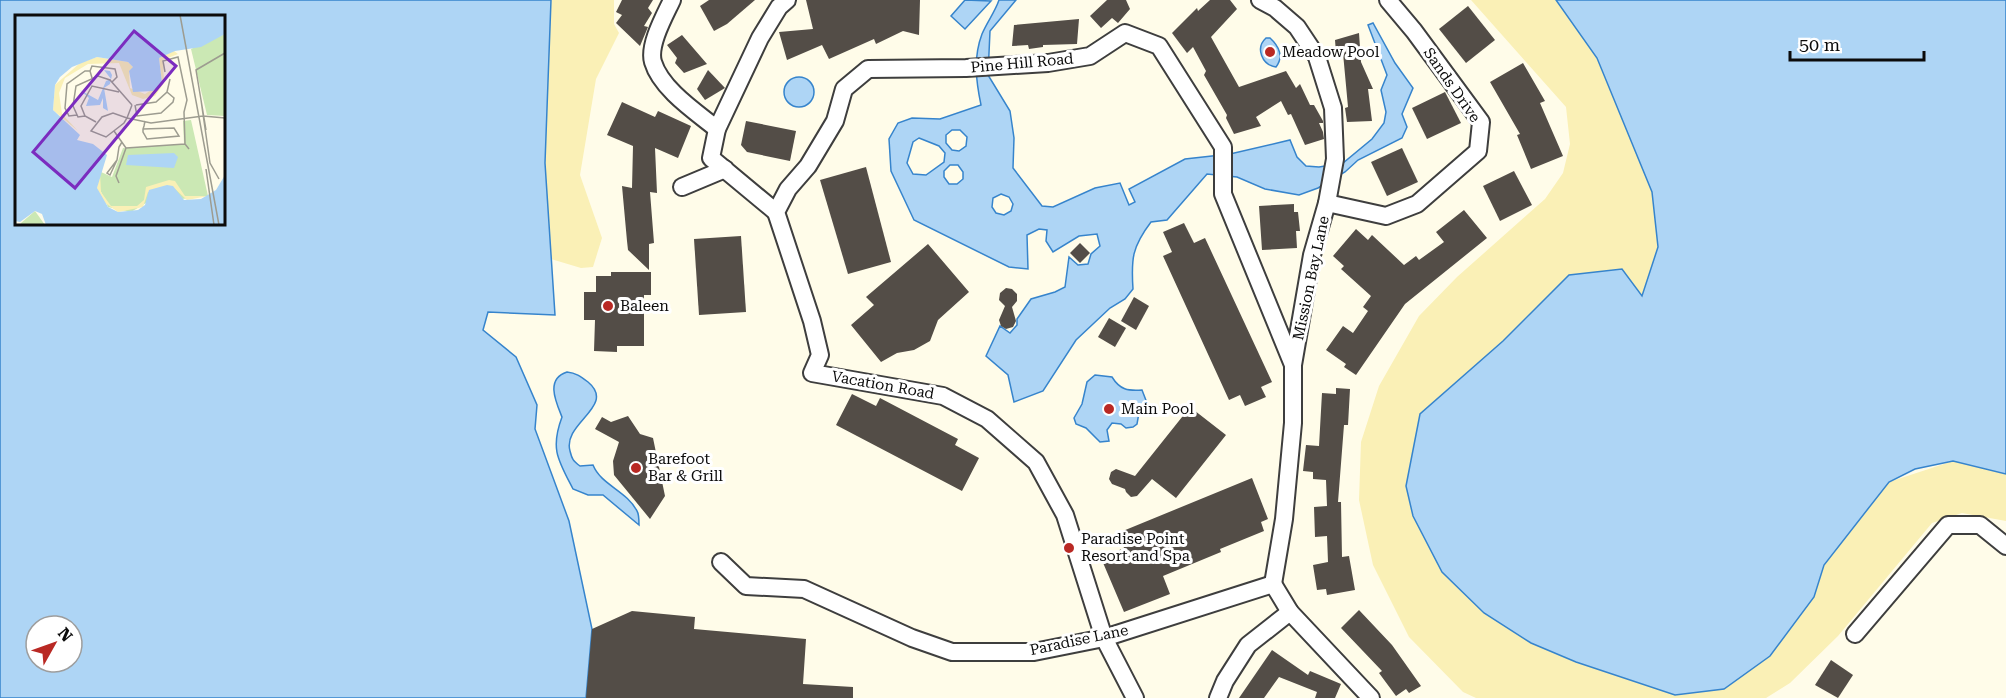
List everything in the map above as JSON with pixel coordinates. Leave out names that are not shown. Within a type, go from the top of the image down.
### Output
[{"type":"street","points":[[672,0],[656,37],[653,61],[664,81],[684,103],[717,129]]},
{"type":"street","points":[[776,212],[711,158],[717,129],[760,38],[779,7],[787,0]]},
{"type":"street","name":"Mission Bay Lane","points":[[1260,0],[1275,8],[1297,27],[1317,57],[1333,108],[1335,159],[1327,203],[1312,255],[1293,365],[1293,423],[1284,519],[1274,584]]},
{"type":"street","name":"Sands Drive","points":[[1327,203],[1386,216],[1417,204],[1478,151],[1482,122],[1388,0]]},
{"type":"street","name":"Pine Hill Road","points":[[776,212],[788,189],[808,166],[835,121],[844,89],[868,69],[966,68],[1048,63],[1090,56],[1125,33],[1159,46],[1223,147],[1223,194],[1293,365]]},
{"type":"street","points":[[682,187],[725,169]]},
{"type":"street","name":"Vacation Road","points":[[776,212],[812,321],[820,355],[812,373],[943,396],[987,419],[1036,462],[1065,515],[1104,638],[1135,698]]},
{"type":"street","points":[[1855,634],[1948,525],[1980,525],[2006,546]]},
{"type":"street","name":"Paradise Lane","points":[[721,562],[746,586],[804,590],[912,638],[952,652],[1034,652],[1104,638],[1274,584]]},
{"type":"street","points":[[1274,584],[1290,612],[1371,698]]},
{"type":"street","points":[[1218,698],[1225,681],[1248,645],[1290,612]]},
{"type":"sand","points":[[551,0],[614,0],[614,24],[619,33],[596,79],[580,175],[602,238],[593,267],[581,268],[551,259],[545,163]]},
{"type":"sand","points":[[1471,0],[1556,0],[1597,58],[1652,192],[1658,247],[1642,296],[1569,275],[1503,341],[1420,414],[1770,656],[1814,597],[1824,565],[1889,482],[1953,461],[2006,474],[2006,521],[1962,513],[1932,523],[1838,636],[1790,683],[1766,698],[1476,698],[1463,692],[1409,637],[1373,565],[1359,500],[1361,442],[1379,386],[1419,316],[1457,277],[1545,199],[1563,173],[1570,144],[1566,107]]},
{"type":"water","points":[[0,0],[551,0],[545,163],[555,315],[488,312],[483,330],[516,357],[537,405],[535,429],[569,521],[592,629],[586,698],[0,698]]},
{"type":"water","points":[[965,0],[991,1],[965,29],[951,16]]},
{"type":"water","points":[[999,0],[1016,0],[990,31],[988,75],[1010,111],[1014,138],[1013,168],[1042,206],[1053,207],[1095,188],[1120,183],[1129,205],[1135,202],[1129,189],[1185,159],[1230,154],[1290,140],[1297,157],[1306,166],[1319,167],[1343,163],[1372,139],[1384,123],[1386,112],[1381,90],[1387,75],[1368,25],[1373,23],[1395,63],[1413,88],[1402,114],[1407,127],[1402,138],[1358,160],[1345,172],[1318,188],[1299,195],[1265,189],[1237,177],[1207,174],[1167,220],[1151,222],[1145,231],[1134,254],[1133,289],[1125,299],[1110,308],[1076,340],[1043,391],[1014,402],[1008,375],[986,356],[1000,326],[1010,333],[1031,299],[1065,287],[1069,257],[1078,265],[1088,264],[1091,254],[1100,246],[1097,234],[1079,236],[1053,252],[1046,241],[1047,230],[1039,229],[1027,235],[1028,269],[1009,267],[914,220],[891,171],[889,139],[898,123],[912,118],[940,119],[981,105],[977,78],[977,52],[982,34]],"holes":[[[952,130],[960,130],[967,137],[966,146],[959,151],[952,150],[946,143],[946,135]],[[919,138],[939,146],[945,153],[944,162],[926,175],[913,174],[907,163],[913,142]],[[950,165],[958,165],[963,172],[963,179],[957,184],[949,184],[944,177],[944,171]],[[1001,194],[1009,197],[1013,204],[1011,211],[1004,215],[996,213],[992,207],[993,198]]]},
{"type":"water","points":[[1556,0],[2006,0],[2006,474],[1953,461],[1915,469],[1889,482],[1824,565],[1814,597],[1770,656],[1724,689],[1675,695],[1576,662],[1531,643],[1484,613],[1442,572],[1413,516],[1406,486],[1420,414],[1503,341],[1569,275],[1622,269],[1642,296],[1658,247],[1652,192],[1597,58]]},
{"type":"water","name":"Meadow Pool","points":[[1266,38],[1270,38],[1278,48],[1280,59],[1276,67],[1267,63],[1262,55],[1261,46]]},
{"type":"water","points":[[799,77],[810,81],[814,92],[810,103],[799,107],[788,103],[784,92],[788,81]]},
{"type":"water","points":[[567,372],[578,375],[588,382],[595,391],[596,399],[570,441],[572,458],[580,466],[593,465],[602,478],[633,504],[638,512],[639,525],[603,495],[588,495],[573,489],[563,470],[556,446],[562,417],[555,398],[554,385],[560,375]]},
{"type":"water","name":"Main Pool","points":[[1095,375],[1112,377],[1118,385],[1125,389],[1142,390],[1147,403],[1140,407],[1137,424],[1133,427],[1126,428],[1121,424],[1112,423],[1107,430],[1109,441],[1100,442],[1086,428],[1076,424],[1074,418],[1082,404],[1087,382]]},
{"type":"building","points":[[622,0],[653,0],[648,8],[652,13],[644,26],[648,27],[640,46],[616,23],[622,15],[616,12]]},
{"type":"building","points":[[709,0],[755,0],[727,24],[714,31],[700,6]]},
{"type":"building","points":[[806,0],[920,0],[919,35],[903,31],[876,44],[874,39],[829,59],[822,45],[787,60],[779,32],[813,29]]},
{"type":"building","points":[[1107,0],[1126,0],[1130,9],[1118,23],[1112,18],[1101,28],[1090,16]]},
{"type":"building","points":[[1210,0],[1230,0],[1237,9],[1211,37],[1239,87],[1286,71],[1296,88],[1300,84],[1310,105],[1314,105],[1323,121],[1319,123],[1324,139],[1305,145],[1291,114],[1288,115],[1281,101],[1256,117],[1261,126],[1234,134],[1226,118],[1227,115],[1204,75],[1206,71],[1193,47],[1187,53],[1172,33],[1197,8],[1198,11]]},
{"type":"building","points":[[1468,6],[1495,40],[1466,63],[1439,29]]},
{"type":"building","points":[[1079,19],[1077,44],[1043,45],[1043,47],[1029,49],[1028,45],[1012,46],[1014,25]]},
{"type":"building","points":[[1359,33],[1361,62],[1373,89],[1368,89],[1372,121],[1347,122],[1345,108],[1348,107],[1343,53],[1336,53],[1335,40]]},
{"type":"building","points":[[682,35],[707,64],[684,73],[675,63],[677,58],[667,45]]},
{"type":"building","points":[[1523,63],[1545,101],[1540,103],[1563,156],[1531,169],[1517,135],[1520,134],[1490,82]]},
{"type":"building","points":[[708,70],[725,88],[705,100],[697,89]]},
{"type":"building","points":[[1445,92],[1461,123],[1427,139],[1412,108]]},
{"type":"building","points":[[622,102],[655,117],[658,111],[691,126],[678,158],[655,148],[657,193],[650,192],[654,243],[649,244],[649,270],[628,250],[622,186],[632,188],[633,146],[607,135]]},
{"type":"building","points":[[746,121],[796,131],[790,161],[747,152],[741,145]]},
{"type":"building","points":[[1402,148],[1418,182],[1387,196],[1371,162]]},
{"type":"building","points":[[866,167],[891,262],[848,274],[820,180]]},
{"type":"building","points":[[1514,171],[1532,205],[1500,221],[1483,186]]},
{"type":"building","points":[[1294,204],[1294,212],[1298,212],[1300,231],[1296,231],[1297,248],[1262,250],[1259,206]]},
{"type":"building","points":[[1464,210],[1487,238],[1405,304],[1356,375],[1344,367],[1346,364],[1326,350],[1343,326],[1353,333],[1368,311],[1363,307],[1371,296],[1341,269],[1344,266],[1333,256],[1356,229],[1368,240],[1372,235],[1404,265],[1416,256],[1419,260],[1444,242],[1436,232]]},
{"type":"building","points":[[1184,223],[1194,243],[1205,238],[1272,382],[1261,387],[1266,397],[1245,406],[1240,395],[1229,400],[1163,256],[1172,252],[1163,232]]},
{"type":"building","points":[[741,236],[746,312],[699,315],[694,239]]},
{"type":"building","points":[[1080,243],[1090,253],[1080,263],[1070,253]]},
{"type":"building","points":[[928,244],[969,292],[938,320],[930,341],[914,350],[897,353],[881,362],[851,325],[874,305],[866,297]]},
{"type":"building","name":"Baleen","points":[[611,272],[651,272],[651,295],[644,295],[644,346],[617,346],[617,352],[594,351],[595,320],[584,320],[584,292],[596,292],[596,276],[611,276]]},
{"type":"building","points":[[1006,288],[1012,289],[1017,294],[1017,301],[1012,307],[1016,321],[1013,327],[1006,329],[1001,326],[999,320],[1005,306],[999,300],[1000,293]]},
{"type":"building","points":[[1134,297],[1149,306],[1136,330],[1121,321]]},
{"type":"building","points":[[1109,318],[1126,328],[1115,347],[1098,337]]},
{"type":"building","points":[[1336,388],[1350,389],[1348,425],[1344,425],[1338,502],[1341,502],[1342,557],[1349,556],[1355,590],[1327,595],[1326,589],[1317,590],[1313,565],[1328,562],[1327,536],[1315,537],[1314,507],[1327,506],[1326,480],[1313,479],[1313,472],[1303,471],[1306,445],[1319,446],[1322,393],[1336,394]]},
{"type":"building","points":[[852,394],[876,406],[880,398],[958,439],[955,445],[979,458],[962,491],[836,425]]},
{"type":"building","points":[[1190,407],[1226,435],[1176,498],[1152,479],[1137,496],[1131,497],[1125,489],[1112,484],[1109,479],[1111,472],[1116,469],[1135,476]]},
{"type":"building","name":"Barefoot Bar & Grill","points":[[628,416],[640,434],[653,438],[665,496],[650,519],[614,475],[613,461],[619,442],[595,429],[602,417],[611,422]]},
{"type":"building","points":[[1252,478],[1268,519],[1261,522],[1264,531],[1163,576],[1170,594],[1124,612],[1101,558],[1124,548],[1118,533]]},
{"type":"building","points":[[1359,610],[1392,645],[1421,686],[1409,693],[1406,689],[1396,696],[1379,673],[1382,671],[1341,628]]},
{"type":"building","points":[[632,611],[695,617],[694,629],[806,639],[803,684],[853,687],[853,698],[586,698],[592,629]]},
{"type":"building","points":[[1272,650],[1308,675],[1310,671],[1341,684],[1335,698],[1315,698],[1317,692],[1279,677],[1264,698],[1239,698]]},
{"type":"building","points":[[1831,660],[1853,675],[1838,698],[1815,685]]},
{"type":"place","name":"Meadow Pool","points":[[1270,52]]},
{"type":"place","name":"Baleen","points":[[608,306]]},
{"type":"place","name":"Main Pool","points":[[1109,409]]},
{"type":"place","name":"Barefoot Bar & Grill","points":[[636,468]]},
{"type":"place","name":"Paradise Point Resort and Spa","points":[[1069,548]]}]
